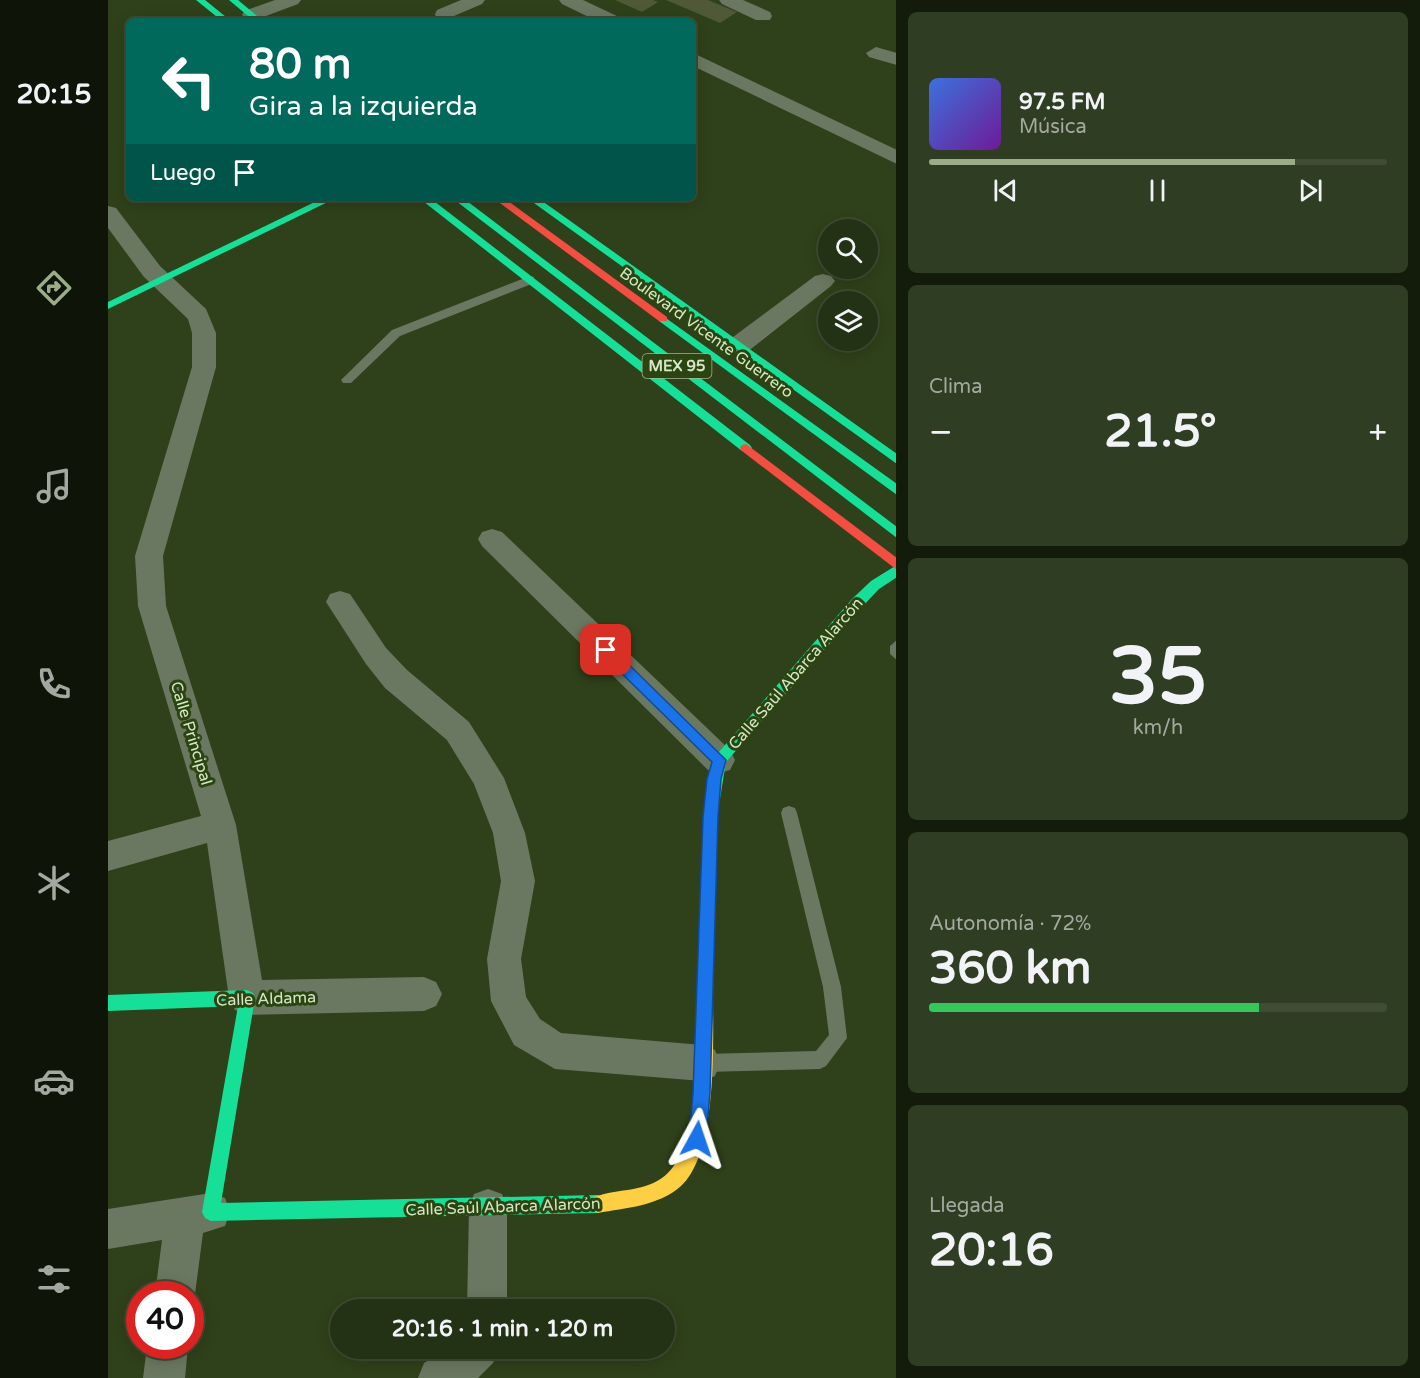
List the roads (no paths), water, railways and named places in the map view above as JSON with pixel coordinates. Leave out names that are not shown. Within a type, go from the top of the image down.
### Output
[{"type":"main road","points":[[200,0],[223,18]]},
{"type":"main road","points":[[233,0],[255,18]]},
{"type":"main road","points":[[108,306],[159,279],[325,201]]},
{"type":"main road","points":[[428,201],[896,567]]},
{"type":"main road","name":"MEX 95","points":[[461,201],[896,533]]},
{"type":"main road","name":"Boulevard Vicente Guerrero","points":[[502,201],[896,490]]},
{"type":"main road","points":[[536,201],[896,459]]},
{"type":"main road","name":"Calle Saúl Abarca Alarcón","points":[[198,1214],[598,1204],[650,1195],[678,1178],[697,1139],[702,1063],[710,817],[714,779],[719,760],[829,637],[857,601],[896,569]]},
{"type":"main road","name":"Calle Aldama","points":[[108,1003],[248,998]]},
{"type":"main road","name":"Calle Principal","points":[[198,1214],[248,998]]},
{"type":"street","points":[[255,18],[292,0]]},
{"type":"street","points":[[445,18],[444,14],[476,0]]},
{"type":"street","points":[[567,0],[606,18]]},
{"type":"street","points":[[728,0],[763,16]]},
{"type":"street","points":[[876,53],[896,58]]},
{"type":"street","points":[[696,60],[896,158]]},
{"type":"street","name":"Calle Principal","points":[[108,213],[159,279],[197,311],[206,335],[204,367],[149,556],[152,606],[220,825],[248,998]]},
{"type":"street","points":[[738,346],[822,280]]},
{"type":"street","points":[[492,539],[719,760]]},
{"type":"street","points":[[340,602],[376,656],[396,680],[458,731],[488,778],[509,833],[518,881],[504,958],[509,1000],[527,1032],[555,1051],[702,1063]]},
{"type":"street","points":[[108,856],[220,825]]},
{"type":"street","name":"Calle Aldama","points":[[248,998],[424,994]]},
{"type":"street","points":[[488,1208],[488,1299]]},
{"type":"street","name":"Calle Principal","points":[[179,1281],[198,1214]]},
{"type":"street","name":"Calle Saúl Abarca Alarcón","points":[[108,1229],[198,1214]]},
{"type":"street","points":[[164,1378],[166,1359]]},
{"type":"street","points":[[439,1378],[468,1359]]},
{"type":"lane","points":[[347,380],[396,333],[530,280]]},
{"type":"lane","points":[[702,1063],[820,1060],[838,1038],[832,987],[789,813]]}]
